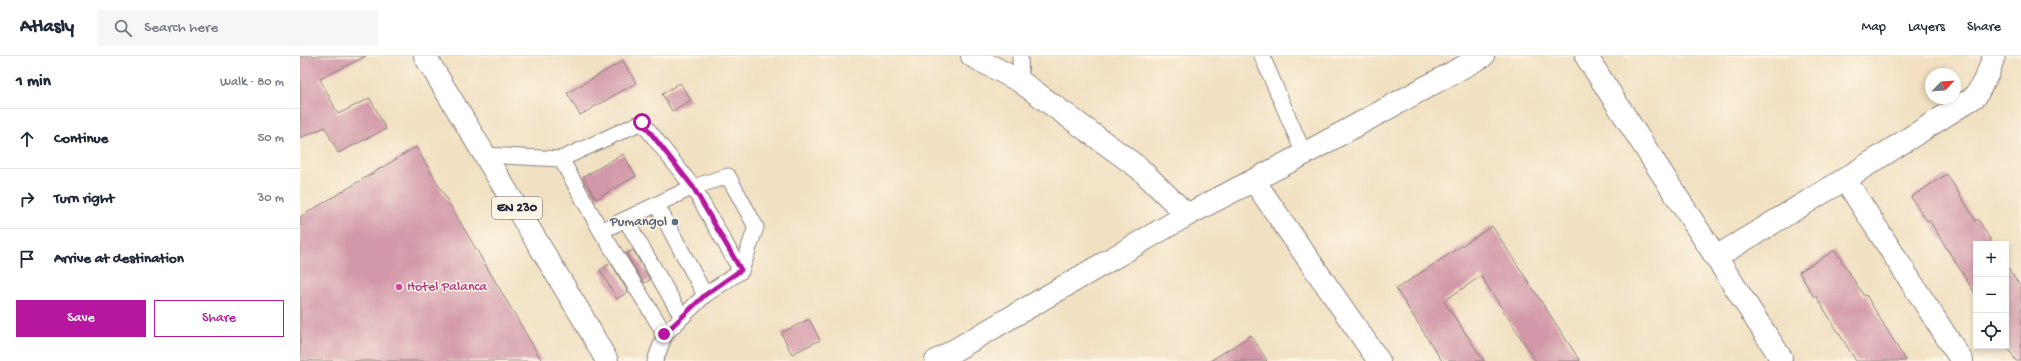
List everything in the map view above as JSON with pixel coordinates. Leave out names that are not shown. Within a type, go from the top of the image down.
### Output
[{"type":"street","name":"EN 230","points":[[425,56],[607,361]]},
{"type":"street","points":[[972,56],[1021,82],[1139,168],[1187,215]]},
{"type":"street","points":[[940,360],[1187,215],[1254,181],[1483,56]]},
{"type":"street","points":[[1586,56],[1781,358]]},
{"type":"street","points":[[1716,257],[1846,179],[1976,96],[1988,73],[1994,56]]},
{"type":"street","points":[[1846,179],[1962,361]]},
{"type":"street","points":[[1254,181],[1378,361]]},
{"type":"lane","points":[[1020,56],[1021,82]]},
{"type":"lane","points":[[1262,56],[1304,154]]},
{"type":"lane","points":[[485,155],[560,159],[642,122],[693,187],[741,270]]},
{"type":"lane","points":[[560,159],[601,232],[664,334]]},
{"type":"lane","points":[[601,232],[693,187],[728,176],[756,227],[741,270],[705,295],[664,334],[655,361]]},
{"type":"lane","points":[[657,205],[705,295]]},
{"type":"lane","points":[[626,220],[682,317]]},
{"type":"building","points":[[300,56],[366,56],[320,79],[338,114],[370,98],[386,129],[338,153],[325,127],[300,138]]},
{"type":"building","points":[[623,61],[636,83],[580,115],[567,93]]},
{"type":"building","points":[[680,83],[691,100],[672,111],[662,94]]},
{"type":"building","name":"Hotel Palanca","points":[[416,147],[542,361],[300,361],[300,217]]},
{"type":"building","points":[[623,154],[636,176],[596,199],[583,177]]},
{"type":"building","points":[[1947,174],[1976,221],[1978,219],[1991,241],[1973,241],[1973,290],[1929,220],[1927,221],[1911,197]]},
{"type":"building","points":[[1492,226],[1580,361],[1536,361],[1481,276],[1444,301],[1484,361],[1442,361],[1396,289]]},
{"type":"building","points":[[633,250],[650,280],[644,283],[626,254]]},
{"type":"building","points":[[1835,250],[1864,296],[1866,295],[1906,361],[1856,361],[1816,296],[1814,297],[1799,272]]},
{"type":"building","points":[[611,263],[628,292],[617,299],[600,270]]},
{"type":"building","points":[[2009,269],[2021,287],[2021,361],[2016,361],[2009,349]]},
{"type":"building","points":[[809,319],[820,340],[792,354],[781,333]]},
{"type":"building","points":[[1251,335],[1267,361],[1210,361]]},
{"type":"place","name":"Pumangol","points":[[675,222]]},
{"type":"place","name":"Hotel Palanca","points":[[399,287]]},
{"type":"route","points":[[642,122],[693,187],[741,270],[705,295],[664,334]]}]
